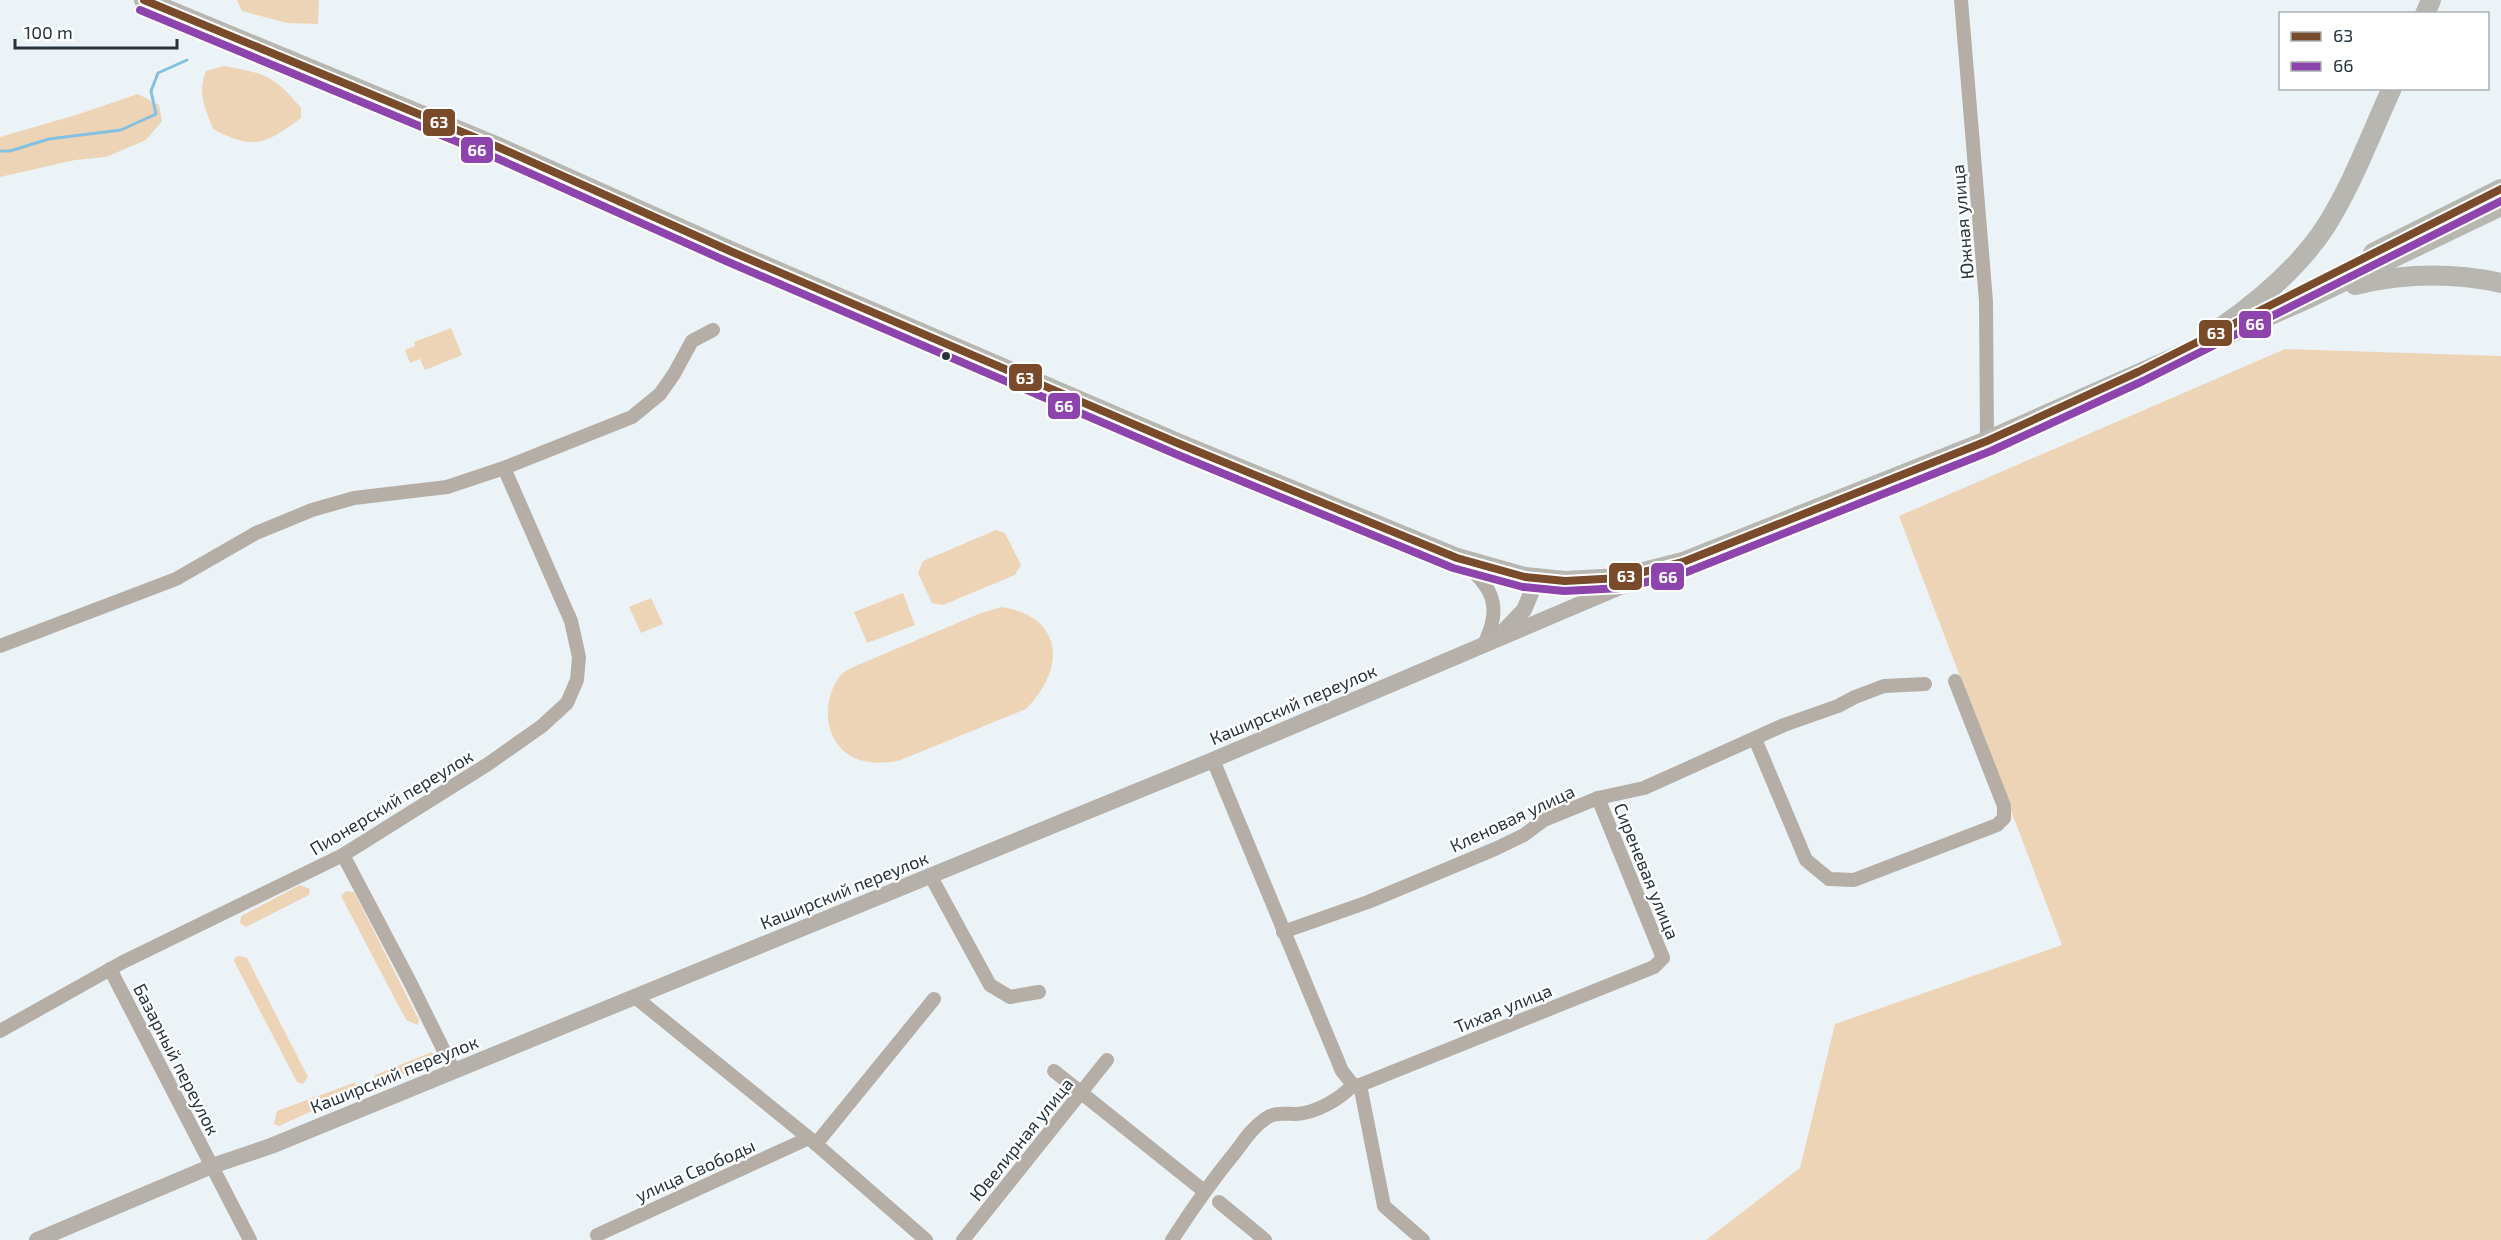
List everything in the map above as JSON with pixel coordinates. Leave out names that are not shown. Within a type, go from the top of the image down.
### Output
[{"type":"highway","points":[[144,0],[498,147],[730,251],[1182,445],[1457,558],[1502,572],[1537,579],[1602,580],[1641,575],[1663,569],[1788,522],[1987,441],[2309,298],[2501,206]]},
{"type":"highway","points":[[2212,334],[2266,292],[2309,249],[2338,205],[2391,90]]},
{"type":"highway","points":[[2138,372],[2501,189]]},
{"type":"highway","points":[[2309,298],[2380,279],[2406,276],[2459,275],[2501,283]]},
{"type":"main road","name":"Каширский переулок","points":[[37,1240],[212,1166],[271,1146],[1213,760],[1663,569]]},
{"type":"main road","points":[[1483,646],[1501,634],[1524,610],[1537,579]]},
{"type":"street","name":"Южная улица","points":[[1961,0],[1986,301],[1987,441]]},
{"type":"street","points":[[0,646],[176,579],[246,538],[312,510],[354,498],[447,487],[504,468],[632,417],[660,394],[692,341],[713,330]]},
{"type":"street","name":"Пионерский переулок","points":[[0,1031],[110,969],[343,855],[488,764],[560,711],[573,692],[577,680],[579,657],[571,621],[504,468]]},
{"type":"street","points":[[1457,558],[1485,583],[1492,596],[1495,610],[1493,624],[1483,646]]},
{"type":"street","points":[[1755,739],[1806,860],[1829,879],[1854,880],[1997,825],[2004,818],[2004,806],[1955,681]]},
{"type":"street","name":"Кленовая улица","points":[[1283,932],[1368,902],[1495,849],[1524,836],[1544,820],[1598,798],[1644,788],[1784,725],[1838,706],[1884,686],[1926,684]]},
{"type":"street","points":[[1213,760],[1342,1071],[1357,1085],[1384,1206],[1423,1240]]},
{"type":"street","name":"Сиреневая улица","points":[[1598,798],[1663,958]]},
{"type":"street","points":[[343,855],[454,1071]]},
{"type":"street","points":[[930,875],[990,985],[1010,997],[1039,992]]},
{"type":"street","name":"Тихая улица","points":[[1204,1191],[1255,1127],[1267,1117],[1280,1113],[1299,1114],[1316,1109],[1357,1085],[1654,967],[1663,958]]},
{"type":"street","name":"Базарный переулок","points":[[110,969],[250,1240]]},
{"type":"street","points":[[635,997],[813,1141],[926,1240]]},
{"type":"street","name":"улица Свободы","points":[[597,1235],[813,1141],[934,999]]},
{"type":"street","name":"Ювелирная улица","points":[[963,1240],[1107,1060]]},
{"type":"street","points":[[1054,1071],[1204,1191],[1172,1240]]},
{"type":"street","points":[[1219,1202],[1264,1240]]},
{"type":"shaded area","points":[[237,0],[319,0],[318,24],[287,23],[242,11]]},
{"type":"shaded area","points":[[223,66],[259,74],[275,82],[301,108],[301,118],[278,134],[259,142],[239,140],[213,129],[203,100],[203,79],[206,71]]},
{"type":"shaded area","points":[[138,94],[159,105],[162,121],[146,140],[106,157],[75,160],[0,177],[0,137]]},
{"type":"shaded area","points":[[451,328],[462,355],[425,370],[420,359],[410,363],[405,350],[415,346],[414,342]]},
{"type":"shaded area","points":[[2285,349],[2501,356],[2501,1240],[1706,1240],[1800,1168],[1835,1024],[2062,945],[1899,516]]},
{"type":"shaded area","points":[[996,530],[1005,533],[1021,565],[1015,575],[943,605],[932,603],[918,573],[923,561]]},
{"type":"shaded area","points":[[903,593],[915,625],[867,643],[854,612]]},
{"type":"shaded area","points":[[651,598],[663,624],[641,633],[629,607]]},
{"type":"shaded area","points":[[1002,607],[1022,613],[1038,622],[1047,633],[1052,647],[1052,662],[1048,678],[1039,694],[1026,709],[898,761],[877,763],[862,761],[846,753],[838,744],[832,734],[828,710],[834,686],[842,674],[857,665],[981,613]]},
{"type":"shaded area","points":[[300,885],[310,889],[309,895],[246,927],[240,923],[241,916]]},
{"type":"shaded area","points":[[346,891],[354,892],[419,1020],[418,1025],[406,1020],[341,896]]},
{"type":"shaded area","points":[[235,957],[247,958],[308,1077],[303,1084],[297,1082],[234,961]]},
{"type":"shaded area","points":[[432,1052],[435,1061],[386,1081],[374,1080],[375,1075]]},
{"type":"shaded area","points":[[353,1083],[359,1085],[361,1089],[279,1126],[274,1124],[277,1111]]},
{"type":"waterway","points":[[0,151],[10,151],[49,139],[121,130],[156,114],[151,91],[158,73],[187,60]]},
{"type":"transit line","name":"63","points":[[144,0],[498,147],[730,251],[1182,445],[1457,558],[1525,577],[1565,581],[1620,578],[1683,562],[1987,441],[2138,372],[2501,189]]},
{"type":"transit line","name":"66","points":[[140,10],[494,157],[726,261],[1178,455],[1453,568],[1523,587],[1564,591],[1622,588],[1687,572],[1991,451],[2143,381],[2501,201]]}]
